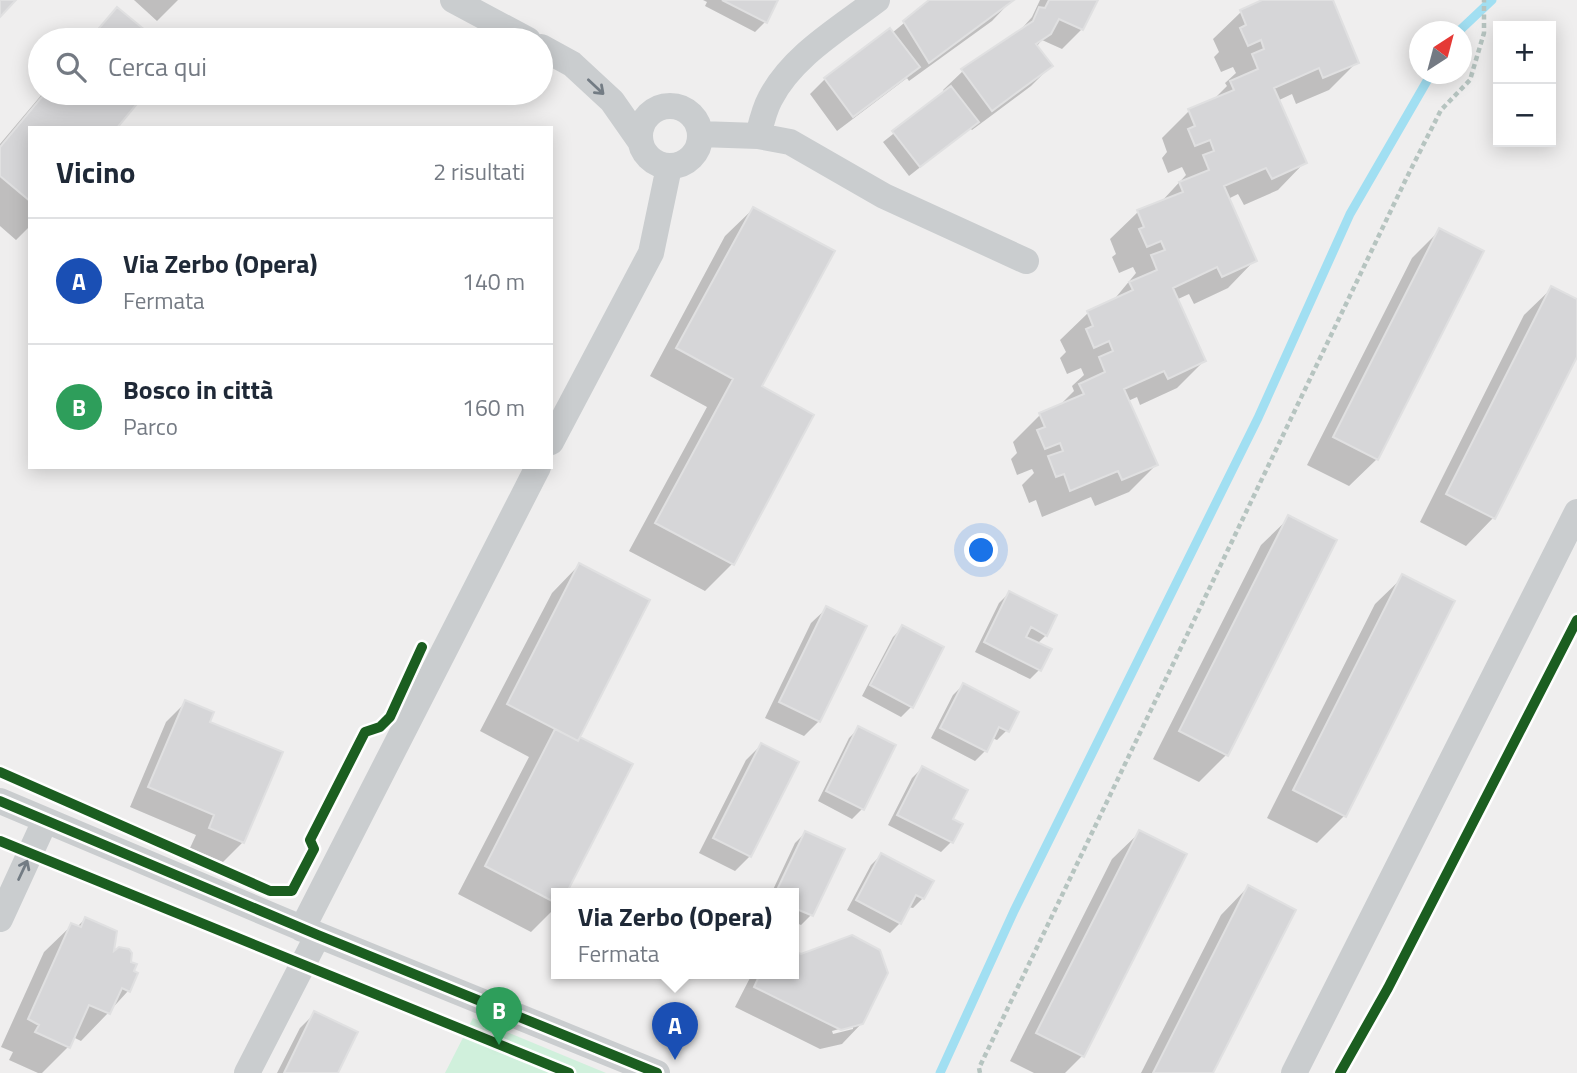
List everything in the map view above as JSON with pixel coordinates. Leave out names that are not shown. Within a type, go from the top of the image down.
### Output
[{"type":"street","points":[[453,0],[506,28]]},
{"type":"street","points":[[758,136],[769,101],[787,73],[813,49],[877,0]]},
{"type":"street","points":[[553,54],[572,64],[612,101],[640,141]]},
{"type":"street","points":[[666,106],[685,110],[692,116],[700,134],[695,153],[679,165],[669,167],[650,159],[643,151],[639,131],[648,114],[666,106]]},
{"type":"street","points":[[700,134],[758,136],[790,142],[884,196],[1026,261]]},
{"type":"street","points":[[553,438],[651,253],[669,167]]},
{"type":"street","points":[[247,1073],[310,932],[537,469]]},
{"type":"street","points":[[1294,1073],[1577,512]]},
{"type":"street","points":[[0,801],[310,932],[657,1073]]},
{"type":"street","points":[[0,919],[45,821]]},
{"type":"path","points":[[980,1073],[979,1068],[1078,858],[1406,177],[1441,110],[1470,80],[1485,33],[1484,0]]},
{"type":"green space","points":[[473,1018],[606,1073],[445,1073]]},
{"type":"building","points":[[0,0],[16,0],[0,17]]},
{"type":"building","points":[[722,0],[778,0],[767,23]]},
{"type":"building","points":[[929,0],[1014,0],[929,63],[903,21]]},
{"type":"building","points":[[1049,0],[1098,0],[1083,30],[1059,19],[1051,34],[1036,44],[1053,66],[992,111],[961,69],[1033,21],[1039,7],[1045,8]]},
{"type":"building","points":[[1262,0],[1333,0],[1359,63],[1323,78],[1319,68],[1274,88],[1307,163],[1272,179],[1266,168],[1224,186],[1257,261],[1222,277],[1217,267],[1173,288],[1206,361],[1168,379],[1164,371],[1124,389],[1158,465],[1122,480],[1118,471],[1070,491],[1064,474],[1056,477],[1048,456],[1063,451],[1060,443],[1045,449],[1037,430],[1045,427],[1039,413],[1084,394],[1079,384],[1105,372],[1099,357],[1113,351],[1109,341],[1094,348],[1086,329],[1093,326],[1087,311],[1133,290],[1129,282],[1157,270],[1151,255],[1165,250],[1161,241],[1147,247],[1139,229],[1144,227],[1137,210],[1183,192],[1179,182],[1209,170],[1203,155],[1214,151],[1210,140],[1195,146],[1188,129],[1195,126],[1188,109],[1234,90],[1230,81],[1258,69],[1252,54],[1264,49],[1261,40],[1248,46],[1240,28],[1246,25],[1240,10]]},
{"type":"building","points":[[117,7],[142,28],[99,28]]},
{"type":"building","points":[[890,28],[920,67],[853,117],[824,78]]},
{"type":"building","points":[[951,86],[979,122],[920,167],[892,131]]},
{"type":"building","points":[[35,105],[136,105],[119,126],[28,126],[28,199],[0,176],[0,147]]},
{"type":"building","points":[[753,207],[835,251],[762,386],[814,415],[734,565],[655,523],[733,379],[676,348]]},
{"type":"building","points":[[1439,228],[1484,251],[1378,460],[1333,437]]},
{"type":"building","points":[[1551,286],[1577,299],[1577,357],[1495,519],[1446,494]]},
{"type":"building","points":[[1288,515],[1337,540],[1228,756],[1179,731]]},
{"type":"building","points":[[579,563],[650,600],[578,741],[507,704]]},
{"type":"building","points":[[1402,574],[1455,601],[1346,817],[1293,790]]},
{"type":"building","points":[[1009,591],[1057,615],[1047,636],[1031,627],[1026,637],[1052,649],[1041,671],[984,642]]},
{"type":"building","points":[[826,606],[867,626],[820,722],[779,702]]},
{"type":"building","points":[[902,625],[944,647],[913,708],[870,685]]},
{"type":"building","points":[[963,683],[1019,712],[1009,732],[999,727],[987,752],[940,728]]},
{"type":"building","points":[[185,700],[214,712],[210,722],[283,752],[244,843],[209,828],[214,815],[148,787]]},
{"type":"building","points":[[858,726],[896,745],[864,810],[826,791]]},
{"type":"building","points":[[555,729],[578,741],[580,737],[633,764],[569,888],[551,888],[551,900],[485,866]]},
{"type":"building","points":[[761,743],[799,762],[751,857],[713,838]]},
{"type":"building","points":[[922,766],[968,790],[953,819],[963,824],[953,843],[897,815]]},
{"type":"building","points":[[1139,830],[1187,854],[1084,1057],[1036,1033]]},
{"type":"building","points":[[805,831],[845,849],[813,916],[799,910],[799,888],[778,888]]},
{"type":"building","points":[[881,853],[934,881],[924,899],[916,895],[901,924],[856,900]]},
{"type":"building","points":[[1248,885],[1296,910],[1213,1073],[1153,1073]]},
{"type":"building","points":[[85,917],[117,931],[114,951],[119,947],[129,949],[132,953],[131,962],[137,964],[134,971],[138,973],[130,992],[122,988],[110,1014],[89,1005],[70,1048],[35,1032],[39,1025],[28,1019],[71,923],[81,927]]},
{"type":"building","points":[[852,935],[880,950],[888,973],[863,1024],[841,1030],[754,987],[758,979],[799,979],[799,953]]},
{"type":"building","points":[[314,1011],[358,1032],[338,1073],[284,1073]]},
{"type":"waterway","points":[[1470,21],[1492,0]]},
{"type":"waterway","points":[[940,1073],[1014,911],[1258,418],[1350,214],[1425,84]]},
{"type":"cycle path","points":[[1340,1073],[1388,988],[1577,620]]},
{"type":"cycle path","points":[[0,772],[270,891],[292,891],[314,849],[310,840],[365,732],[380,727],[390,717],[422,647]]},
{"type":"cycle path","points":[[0,801],[318,935],[657,1073]]},
{"type":"cycle path","points":[[0,841],[569,1073]]},
{"type":"place","name":"Bosco in città","points":[[499,1045]]},
{"type":"place","name":"Via Zerbo (Opera)","points":[[675,1060]]}]
